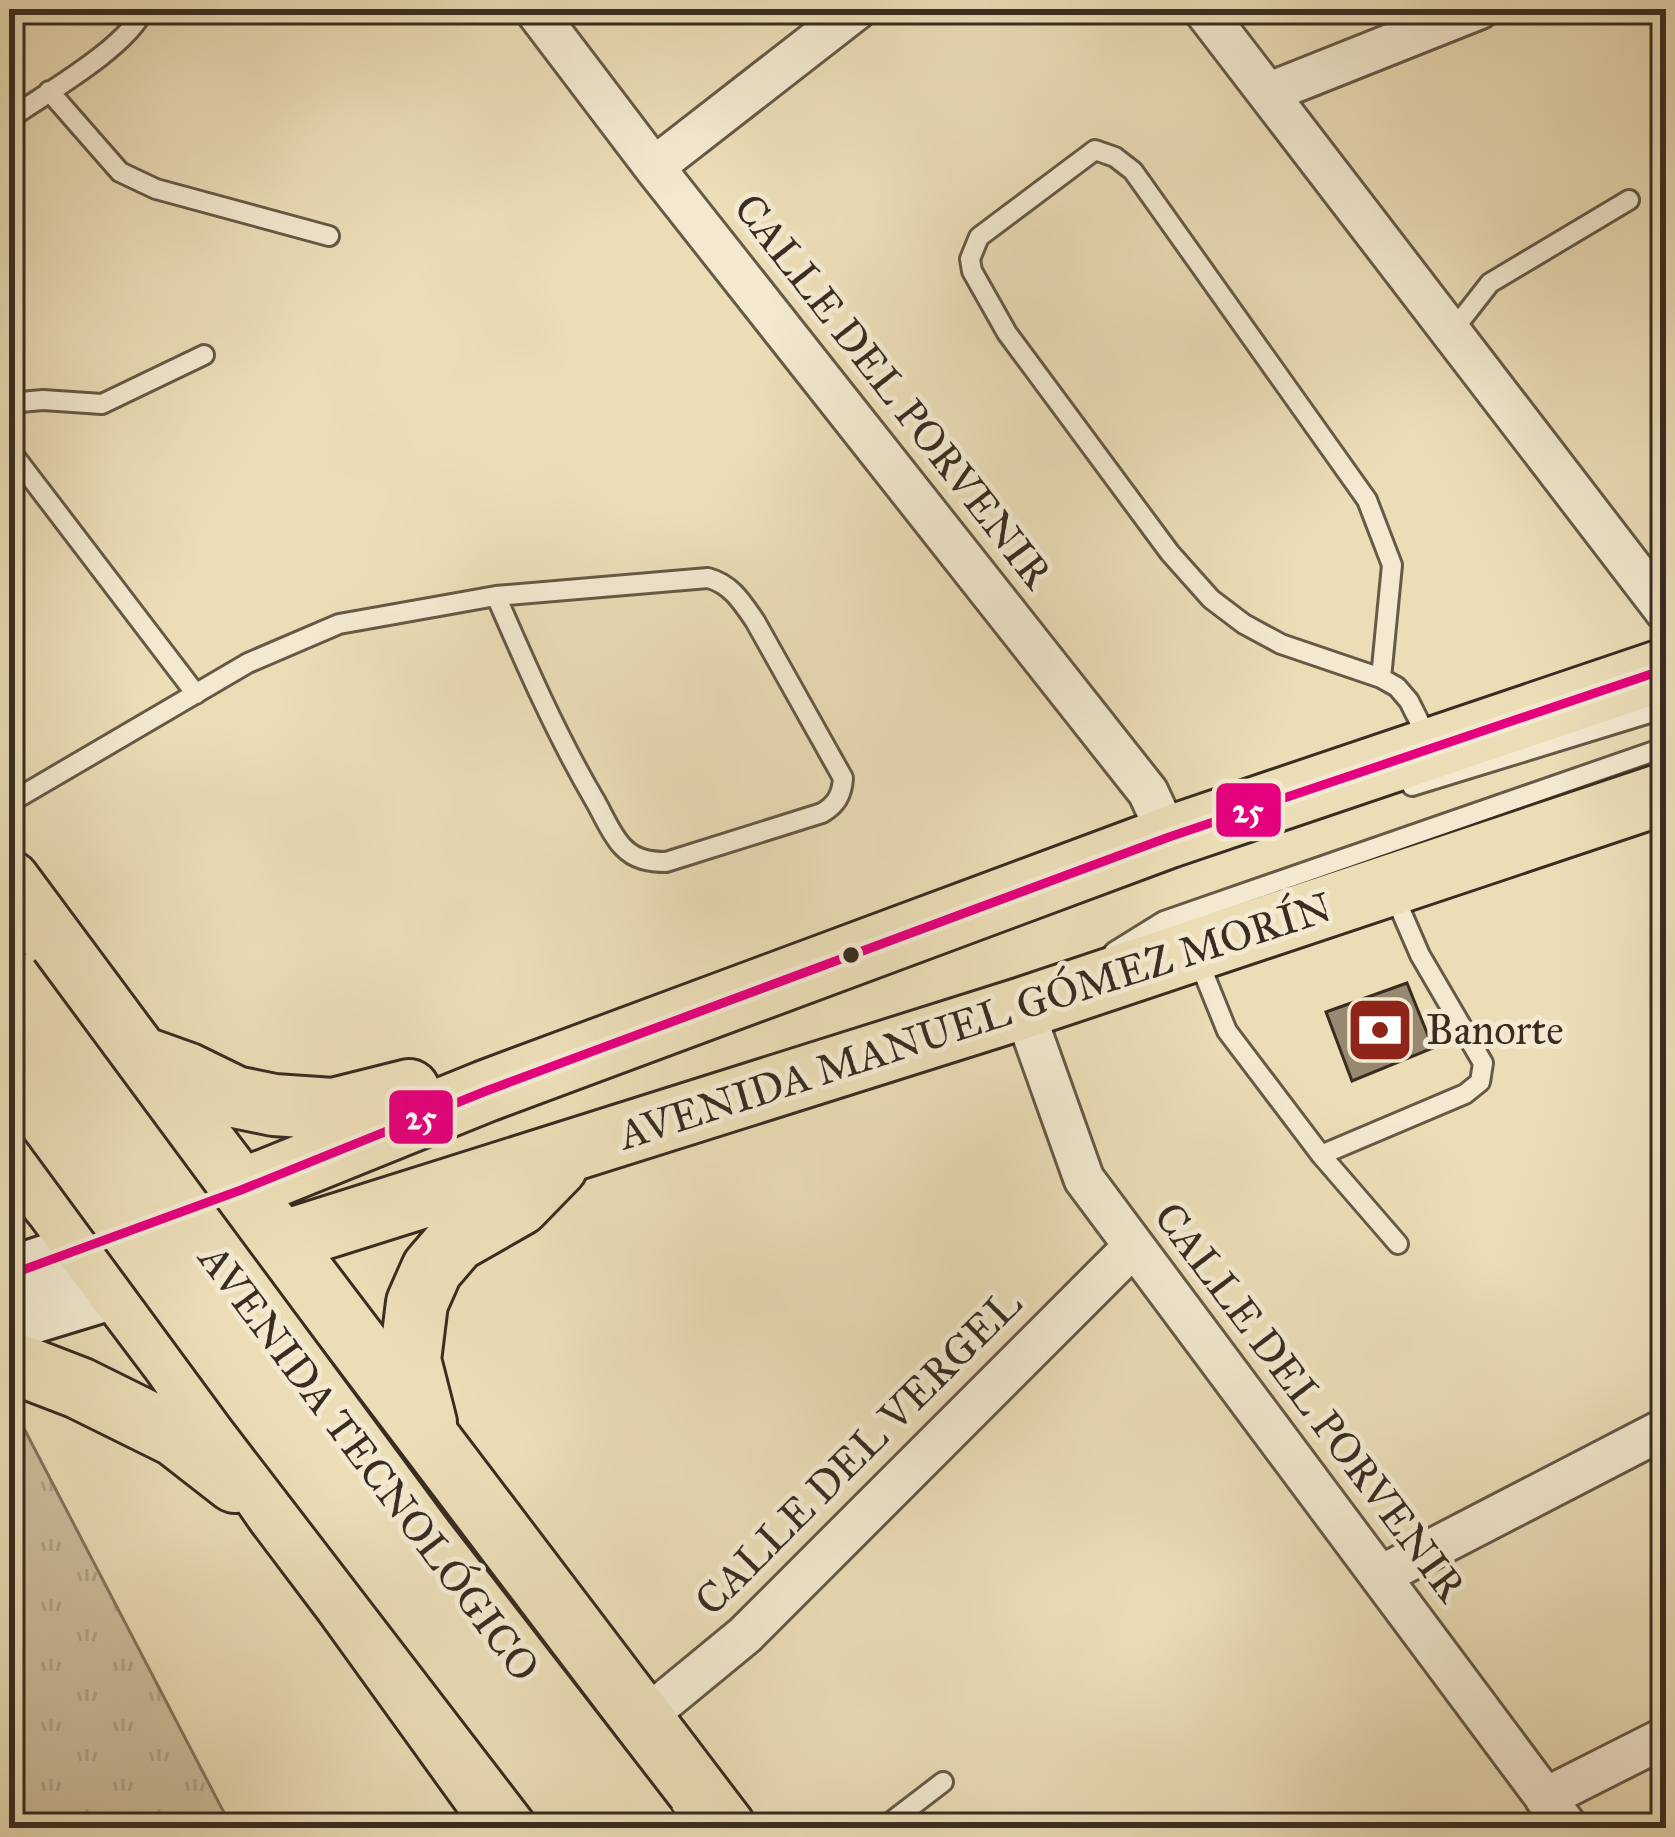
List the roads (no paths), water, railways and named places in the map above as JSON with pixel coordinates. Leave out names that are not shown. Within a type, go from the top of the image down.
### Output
[{"type":"main road","points":[[9,1275],[241,1190],[486,1091],[1169,837],[1413,769],[1666,669]]},
{"type":"main road","name":"AVENIDA MANUEL GÓMEZ MORÍN","points":[[86,1248],[295,1262],[574,1149],[1024,1008],[1666,794]]},
{"type":"main road","points":[[9,880],[725,1828]]},
{"type":"main road","name":"AVENIDA TECNOLÓGICO","points":[[9,979],[424,1540],[647,1828]]},
{"type":"main road","points":[[139,1056],[235,1097],[274,1105],[333,1109],[427,1085],[486,1091]]},
{"type":"main road","name":"AVENIDA TECNOLÓGICO","points":[[9,1065],[256,1400],[584,1828]]},
{"type":"main road","points":[[9,1323],[86,1248],[118,1204],[155,1184],[174,1158],[187,1118]]},
{"type":"main road","points":[[9,1149],[174,1364],[507,1828]]},
{"type":"main road","points":[[429,1435],[410,1360],[416,1303],[432,1269],[456,1241],[519,1205],[574,1149]]},
{"type":"main road","points":[[174,1364],[196,1307],[220,1281],[295,1262]]},
{"type":"main road","points":[[9,1360],[176,1436],[276,1512]]},
{"type":"street","name":"CALLE DEL PORVENIR","points":[[534,9],[1148,792],[1169,837]]},
{"type":"street","points":[[1203,9],[1666,612]]},
{"type":"street","points":[[1268,93],[1479,9]]},
{"type":"street","points":[[654,167],[849,11]]},
{"type":"street","name":"CALLE DEL PORVENIR","points":[[1024,1008],[1084,1179],[1557,1813]]},
{"type":"street","name":"CALLE DEL VERGEL","points":[[643,1719],[745,1635],[1134,1246]]},
{"type":"street","points":[[1380,1576],[1666,1428]]},
{"type":"street","points":[[1557,1813],[1666,1737]]},
{"type":"lane","points":[[9,119],[120,41],[144,9]]},
{"type":"lane","points":[[49,92],[120,172],[156,189],[329,236]]},
{"type":"lane","points":[[1381,678],[1392,566],[1367,500],[1133,171],[1095,150],[979,237],[970,259],[978,285],[1007,333],[1170,553],[1211,599],[1244,625],[1281,644],[1397,687],[1409,701],[1413,769],[1666,708]]},
{"type":"lane","points":[[1450,334],[1490,284],[1629,200]]},
{"type":"lane","points":[[9,403],[102,404],[204,355]]},
{"type":"lane","points":[[9,455],[196,694]]},
{"type":"lane","points":[[9,803],[248,663],[338,624],[496,596],[708,578],[723,582],[755,621],[843,778],[839,797],[822,813],[706,850],[666,862],[638,858],[622,847],[575,766],[496,596]]},
{"type":"lane","points":[[1024,1008],[1164,921],[1666,748]]},
{"type":"lane","points":[[1169,837],[1304,813]]},
{"type":"lane","points":[[1321,1155],[1465,1094],[1480,1082],[1483,1063],[1420,955],[1390,888]]},
{"type":"lane","points":[[1195,952],[1227,1031],[1321,1155],[1398,1244]]},
{"type":"lane","points":[[884,1828],[943,1782]]},
{"type":"place","name":"Banorte","points":[[1380,1030]]}]
